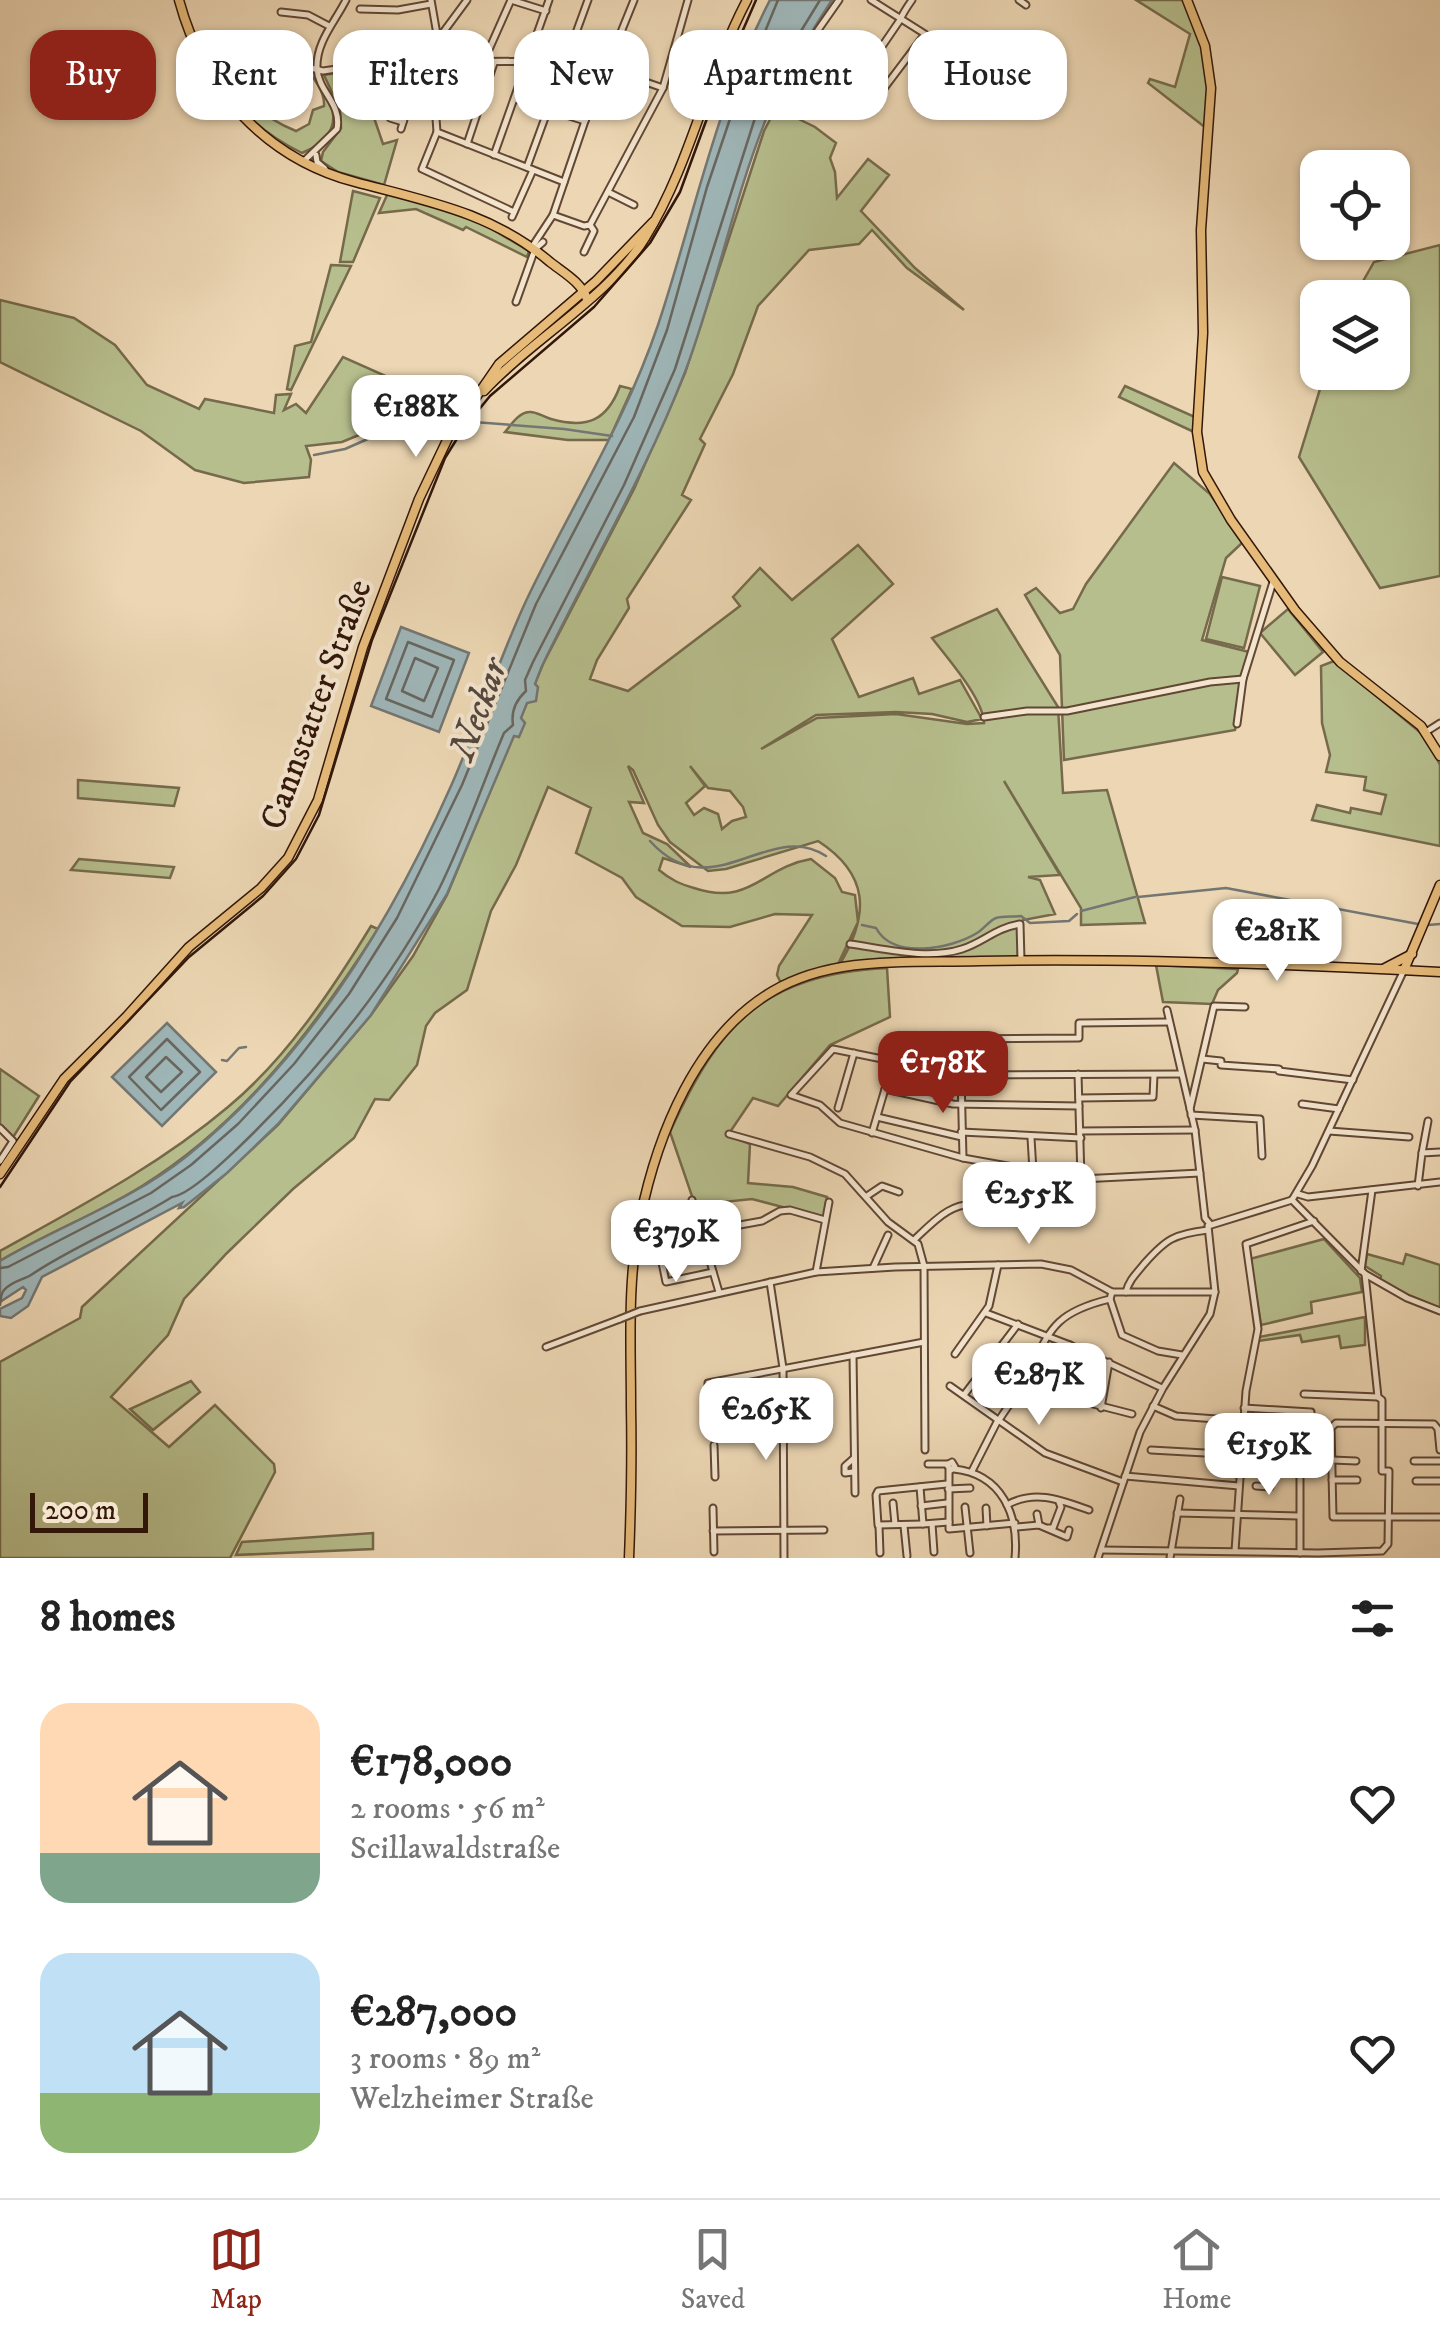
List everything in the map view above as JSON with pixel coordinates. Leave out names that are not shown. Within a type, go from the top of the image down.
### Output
[{"type":"main road","points":[[180,0],[205,68],[242,117],[268,139],[331,174],[464,211],[538,243],[550,261],[582,292]]},
{"type":"main road","points":[[582,292],[638,248],[653,222],[686,157],[722,55],[748,0]]},
{"type":"main road","points":[[1187,0],[1210,67],[1200,230],[1200,463],[1212,490],[1273,582],[1340,662],[1426,732],[1440,756]]},
{"type":"main road","points":[[582,292],[653,222]]},
{"type":"main road","name":"Cannstatter Straße","points":[[0,1174],[54,1091],[189,947],[261,888],[298,842],[318,800],[349,687],[419,499],[448,439],[477,396],[582,292]]},
{"type":"main road","points":[[1404,970],[1440,884]]},
{"type":"main road","points":[[1384,969],[1412,954]]},
{"type":"main road","points":[[1412,954],[1424,971]]},
{"type":"main road","points":[[628,1558],[631,1292],[638,1224],[652,1172],[681,1099],[721,1036],[768,994],[820,972],[852,966],[1021,960],[1440,972]]},
{"type":"street","points":[[306,163],[337,130],[338,110],[317,69],[329,26],[346,0]]},
{"type":"street","points":[[444,30],[466,0]]},
{"type":"street","points":[[494,38],[511,0],[546,12]]},
{"type":"street","points":[[540,30],[550,0]]},
{"type":"street","points":[[577,30],[588,0]]},
{"type":"street","points":[[621,30],[634,0]]},
{"type":"street","points":[[590,225],[664,88],[688,0]]},
{"type":"street","points":[[818,30],[839,0]]},
{"type":"street","points":[[871,0],[900,18],[925,34],[881,94],[857,83],[900,18],[912,0]]},
{"type":"street","points":[[1019,0],[1026,5]]},
{"type":"street","points":[[360,9],[398,10],[431,2],[436,30]]},
{"type":"street","points":[[282,12],[308,15],[329,26]]},
{"type":"street","points":[[494,63],[514,62]]},
{"type":"street","points":[[313,68],[333,68]]},
{"type":"street","points":[[649,83],[664,88]]},
{"type":"street","points":[[494,154],[514,104]]},
{"type":"street","points":[[435,120],[436,132],[422,169],[513,214],[545,120]]},
{"type":"street","points":[[467,144],[475,120]]},
{"type":"street","points":[[516,302],[538,243],[554,214],[585,121]]},
{"type":"street","points":[[436,132],[564,182]]},
{"type":"street","points":[[306,163],[322,146]]},
{"type":"street","points":[[316,155],[317,162],[331,174]]},
{"type":"street","points":[[608,192],[634,205]]},
{"type":"street","points":[[554,214],[590,225],[594,231],[584,252]]},
{"type":"street","points":[[1237,724],[1243,679],[1273,582]]},
{"type":"street","points":[[984,717],[1067,711],[1243,679]]},
{"type":"street","points":[[1426,732],[1440,723]]},
{"type":"street","points":[[850,944],[915,953],[959,950],[994,930],[1020,924],[1021,960]]},
{"type":"street","points":[[1384,969],[1396,987]]},
{"type":"street","points":[[1300,1206],[1301,1195],[1339,1108],[1404,970]]},
{"type":"street","points":[[1190,1113],[1214,1006],[1245,1007]]},
{"type":"street","points":[[1098,1558],[1153,1406],[1207,1322],[1215,1292],[1194,1130],[1167,1010]]},
{"type":"street","points":[[872,1132],[893,1062],[892,1046],[900,1043],[1079,1038],[1079,1023],[1170,1022]]},
{"type":"street","points":[[1181,1074],[961,1074],[830,1050],[791,1095],[820,1105],[840,1123],[964,1158],[1081,1179],[1200,1173]]},
{"type":"street","points":[[838,1108],[854,1054]]},
{"type":"street","points":[[1202,1059],[1221,1060],[1221,1065],[1353,1080]]},
{"type":"street","points":[[885,1089],[960,1104],[1079,1102],[1153,1097],[1154,1073]]},
{"type":"street","points":[[961,1074],[964,1158]]},
{"type":"street","points":[[1078,1074],[1081,1179]]},
{"type":"street","points":[[1302,1104],[1339,1108]]},
{"type":"street","points":[[1190,1113],[1260,1119],[1262,1156]]},
{"type":"street","points":[[876,1117],[962,1135],[1031,1138],[1194,1130]]},
{"type":"street","points":[[1418,1186],[1428,1121]]},
{"type":"street","points":[[0,1128],[12,1142],[0,1161]]},
{"type":"street","points":[[1329,1131],[1409,1138]]},
{"type":"street","points":[[728,1134],[826,1164],[845,1174],[888,1222],[914,1240],[923,1253],[925,1450]]},
{"type":"street","points":[[914,1240],[939,1217],[964,1205],[981,1206],[1018,1220],[1033,1171],[1031,1138]]},
{"type":"street","points":[[1422,1153],[1440,1152]]},
{"type":"street","points":[[1126,1292],[1132,1278],[1164,1242],[1177,1235],[1301,1195],[1440,1182]]},
{"type":"street","points":[[867,1196],[882,1186],[899,1192]]},
{"type":"street","points":[[1102,1550],[1170,1555],[1380,1553],[1388,1544],[1389,1470],[1382,1470],[1380,1399],[1363,1272],[1372,1190]]},
{"type":"street","points":[[692,1200],[719,1292]]},
{"type":"street","points":[[1292,1200],[1363,1272],[1440,1312]]},
{"type":"street","points":[[816,1272],[829,1202]]},
{"type":"street","points":[[713,1272],[666,1282],[659,1248],[702,1232],[762,1221],[780,1211],[825,1220]]},
{"type":"street","points":[[1235,1553],[1244,1408],[1258,1328],[1246,1244],[1314,1222]]},
{"type":"street","points":[[873,1268],[888,1235]]},
{"type":"street","points":[[546,1347],[640,1311],[816,1272],[998,1264],[1062,1267],[1111,1296],[1122,1335],[1158,1351],[1183,1355]]},
{"type":"street","points":[[954,1354],[986,1313],[995,1290],[998,1264]]},
{"type":"street","points":[[770,1282],[782,1368],[784,1558]]},
{"type":"street","points":[[972,1471],[1025,1381],[1046,1335],[1070,1314],[1126,1292],[1215,1292]]},
{"type":"street","points":[[986,1313],[1070,1345],[1163,1388]]},
{"type":"street","points":[[964,1395],[1018,1324]]},
{"type":"street","points":[[714,1427],[714,1402],[708,1402],[708,1383],[924,1342]]},
{"type":"street","points":[[1050,1393],[1070,1345]]},
{"type":"street","points":[[853,1356],[855,1493]]},
{"type":"street","points":[[1100,1408],[1109,1362]]},
{"type":"street","points":[[1025,1381],[1050,1393],[1132,1414]]},
{"type":"street","points":[[950,1386],[1056,1459],[1124,1479],[1239,1486]]},
{"type":"street","points":[[1304,1394],[1380,1399]]},
{"type":"street","points":[[1153,1406],[1176,1416],[1244,1421]]},
{"type":"street","points":[[1244,1408],[1311,1412],[1311,1433],[1292,1433]]},
{"type":"street","points":[[1440,1450],[1434,1424],[1333,1425],[1334,1517],[1440,1517]]},
{"type":"street","points":[[714,1445],[714,1477]]},
{"type":"street","points":[[1151,1450],[1241,1455]]},
{"type":"street","points":[[1332,1460],[1356,1460]]},
{"type":"street","points":[[1414,1461],[1440,1461]]},
{"type":"street","points":[[928,1464],[972,1471],[988,1481],[1007,1505],[1016,1526],[1015,1558]]},
{"type":"street","points":[[950,1467],[946,1503],[949,1529],[1039,1526],[1067,1536],[1069,1530]]},
{"type":"street","points":[[1240,1469],[1294,1470],[1300,1477],[1300,1553]]},
{"type":"street","points":[[1332,1480],[1357,1480]]},
{"type":"street","points":[[1416,1481],[1440,1481]]},
{"type":"street","points":[[1170,1555],[1183,1482]]},
{"type":"street","points":[[1256,1486],[1270,1487]]},
{"type":"street","points":[[920,1487],[922,1524]]},
{"type":"street","points":[[880,1553],[878,1491],[970,1488]]},
{"type":"street","points":[[1007,1505],[1032,1495],[1089,1510]]},
{"type":"street","points":[[1032,1495],[1034,1504]]},
{"type":"street","points":[[1047,1529],[1053,1528],[1061,1508],[1059,1502]]},
{"type":"street","points":[[893,1503],[895,1524]]},
{"type":"street","points":[[921,1506],[946,1503]]},
{"type":"street","points":[[965,1507],[970,1553]]},
{"type":"street","points":[[713,1508],[714,1552]]},
{"type":"street","points":[[986,1508],[987,1526]]},
{"type":"street","points":[[1177,1513],[1300,1516]]},
{"type":"street","points":[[1038,1514],[1039,1526]]},
{"type":"street","points":[[878,1526],[948,1522]]},
{"type":"street","points":[[932,1524],[934,1552]]},
{"type":"street","points":[[904,1526],[908,1556]]},
{"type":"street","points":[[713,1531],[824,1530]]},
{"type":"green space","points":[[1136,0],[1184,0],[1208,70],[1206,128],[1148,83],[1150,79],[1175,87],[1190,34]]},
{"type":"green space","points":[[313,72],[332,106],[332,127],[326,137],[302,153],[253,120],[273,120],[296,131],[313,120],[313,110],[324,106]]},
{"type":"green space","points":[[333,73],[333,95],[324,75]]},
{"type":"green space","points":[[341,120],[375,120],[383,144],[397,140],[384,185],[338,172],[321,161],[341,128]]},
{"type":"green space","points":[[770,120],[801,120],[836,143],[830,158],[837,198],[868,159],[889,175],[861,211],[915,268],[964,310],[907,268],[872,230],[859,244],[809,250],[758,306],[733,374],[700,439],[705,444],[682,495],[691,500],[627,599],[629,608],[597,660],[590,679],[628,691],[740,606],[733,597],[760,568],[792,600],[858,545],[893,584],[832,639],[859,697],[913,678],[919,694],[960,680],[982,719],[967,722],[932,714],[896,712],[816,715],[761,749],[817,718],[896,714],[967,724],[984,723],[978,702],[932,638],[997,609],[1058,707],[1063,793],[1107,790],[1145,923],[1081,925],[1081,908],[1004,781],[1060,875],[1028,877],[1040,880],[1055,914],[1023,920],[1019,927],[1018,957],[840,964],[857,923],[838,964],[781,983],[777,975],[779,966],[812,915],[775,914],[730,927],[682,926],[636,897],[622,878],[576,853],[591,808],[548,787],[516,865],[491,911],[467,990],[435,1013],[426,1026],[417,1065],[389,1100],[375,1099],[354,1138],[293,1189],[184,1299],[168,1335],[111,1397],[169,1447],[215,1405],[274,1464],[275,1472],[230,1558],[0,1558],[0,1362],[80,1318],[82,1307],[278,1125],[371,1015],[413,956],[447,895],[543,664],[634,489],[685,373]],"holes":[[[628,766],[670,842],[708,871],[818,841],[835,854],[855,881],[858,921],[855,895],[842,892],[835,878],[811,859],[729,893],[713,893],[672,879],[659,870],[663,858],[691,867],[667,844],[643,833],[629,802],[644,803]],[[690,766],[708,788],[730,791],[746,817],[722,829],[718,814],[704,808],[694,815],[686,803],[705,786]]]},
{"type":"green space","points":[[353,191],[380,198],[353,262],[340,262]]},
{"type":"green space","points":[[388,193],[473,218],[529,251],[527,257],[466,227],[463,230],[416,209],[379,213]]},
{"type":"green space","points":[[1440,245],[1440,576],[1380,588],[1299,457],[1320,390],[1410,390],[1410,280],[1364,280],[1374,262],[1410,260],[1410,253]]},
{"type":"green space","points":[[331,265],[351,266],[291,390],[287,389],[295,346],[311,342]]},
{"type":"green space","points":[[0,300],[74,318],[115,345],[147,385],[199,409],[205,399],[274,413],[276,395],[291,394],[284,410],[296,404],[306,413],[343,357],[397,381],[374,422],[376,428],[342,442],[306,446],[311,460],[309,477],[244,483],[195,470],[141,431],[0,362]]},
{"type":"green space","points":[[620,386],[632,389],[609,440],[568,440],[505,432],[518,417],[529,412],[564,422],[594,419],[609,407]]},
{"type":"green space","points":[[1125,386],[1195,417],[1194,432],[1119,397]]},
{"type":"green space","points":[[1174,463],[1210,494],[1243,542],[1226,558],[1202,640],[1249,652],[1235,730],[1064,760],[1060,655],[1025,595],[1036,588],[1060,613],[1073,609],[1086,584]]},
{"type":"green space","points":[[1222,577],[1260,586],[1244,648],[1206,639]]},
{"type":"green space","points":[[1288,609],[1323,652],[1295,675],[1260,633]]},
{"type":"green space","points":[[1334,661],[1427,738],[1440,765],[1440,846],[1312,820],[1317,805],[1350,813],[1351,808],[1381,814],[1386,795],[1364,790],[1366,777],[1326,772],[1330,755],[1322,723],[1321,666]]},
{"type":"green space","points":[[78,780],[179,788],[174,806],[78,798]]},
{"type":"green space","points":[[79,859],[174,867],[170,878],[71,870]]},
{"type":"green space","points":[[371,926],[378,929],[329,1002],[274,1071],[212,1134],[142,1186],[0,1261],[0,1251],[146,1167],[228,1107],[307,1023]]},
{"type":"green space","points":[[1156,965],[1238,969],[1218,990],[1212,1004],[1163,1002]]},
{"type":"green space","points":[[887,968],[890,1017],[830,1045],[778,1106],[753,1098],[728,1135],[750,1144],[748,1183],[793,1187],[827,1197],[824,1218],[752,1199],[695,1205],[670,1132],[707,1061],[728,1034],[750,1012],[807,981]]},
{"type":"green space","points":[[0,1069],[39,1096],[12,1139],[0,1126]]},
{"type":"green space","points":[[1324,1239],[1360,1278],[1362,1292],[1311,1302],[1312,1313],[1261,1325],[1250,1259]]},
{"type":"green space","points":[[1367,1254],[1403,1264],[1406,1254],[1440,1265],[1440,1308],[1380,1280],[1381,1276],[1365,1266]]},
{"type":"green space","points":[[1365,1317],[1365,1345],[1341,1348],[1339,1336],[1302,1342],[1300,1335],[1258,1341],[1259,1337]]},
{"type":"green space","points":[[191,1381],[200,1392],[153,1430],[130,1409]]},
{"type":"green space","points":[[373,1533],[373,1549],[236,1555],[242,1542]]},
{"type":"water","points":[[770,0],[832,0],[813,30],[756,30]]},
{"type":"water","points":[[720,120],[766,120],[670,410],[542,666],[535,684],[536,701],[527,703],[521,718],[525,723],[519,737],[514,736],[447,894],[371,1015],[278,1124],[227,1173],[184,1207],[179,1208],[182,1203],[42,1277],[28,1306],[11,1318],[0,1316],[0,1309],[22,1298],[26,1290],[23,1287],[0,1302],[0,1261],[119,1200],[187,1156],[270,1077],[341,987],[427,838],[526,601],[645,361]]},
{"type":"water","points":[[401,627],[469,653],[439,732],[371,706]]},
{"type":"water","points":[[167,1023],[216,1072],[162,1126],[112,1077]]},
{"type":"waterway","points":[[314,455],[345,449],[402,424],[453,419]]},
{"type":"waterway","points":[[474,422],[612,436]]},
{"type":"waterway","points":[[650,841],[673,860],[696,867],[718,866],[783,847],[805,847],[826,856]]},
{"type":"waterway","points":[[1138,897],[1226,888],[1418,924]]},
{"type":"waterway","points":[[1081,911],[1135,897]]},
{"type":"waterway","points":[[862,925],[876,928],[895,945],[923,948],[966,939],[999,917],[1021,916],[1030,923],[1069,921],[1077,914]]},
{"type":"waterway","points":[[1428,925],[1440,924]]},
{"type":"waterway","points":[[222,1060],[227,1061],[239,1048],[246,1047]]},
{"type":"tunnel","points":[[714,1427],[714,1445]]},
{"type":"tram line","points":[[0,1187],[70,1082],[189,957],[263,896],[296,859],[319,815],[372,640],[445,458],[490,396],[594,307],[650,243],[680,192],[756,0]]},
{"type":"water label","name":"Neckar","points":[[477,709]]}]
